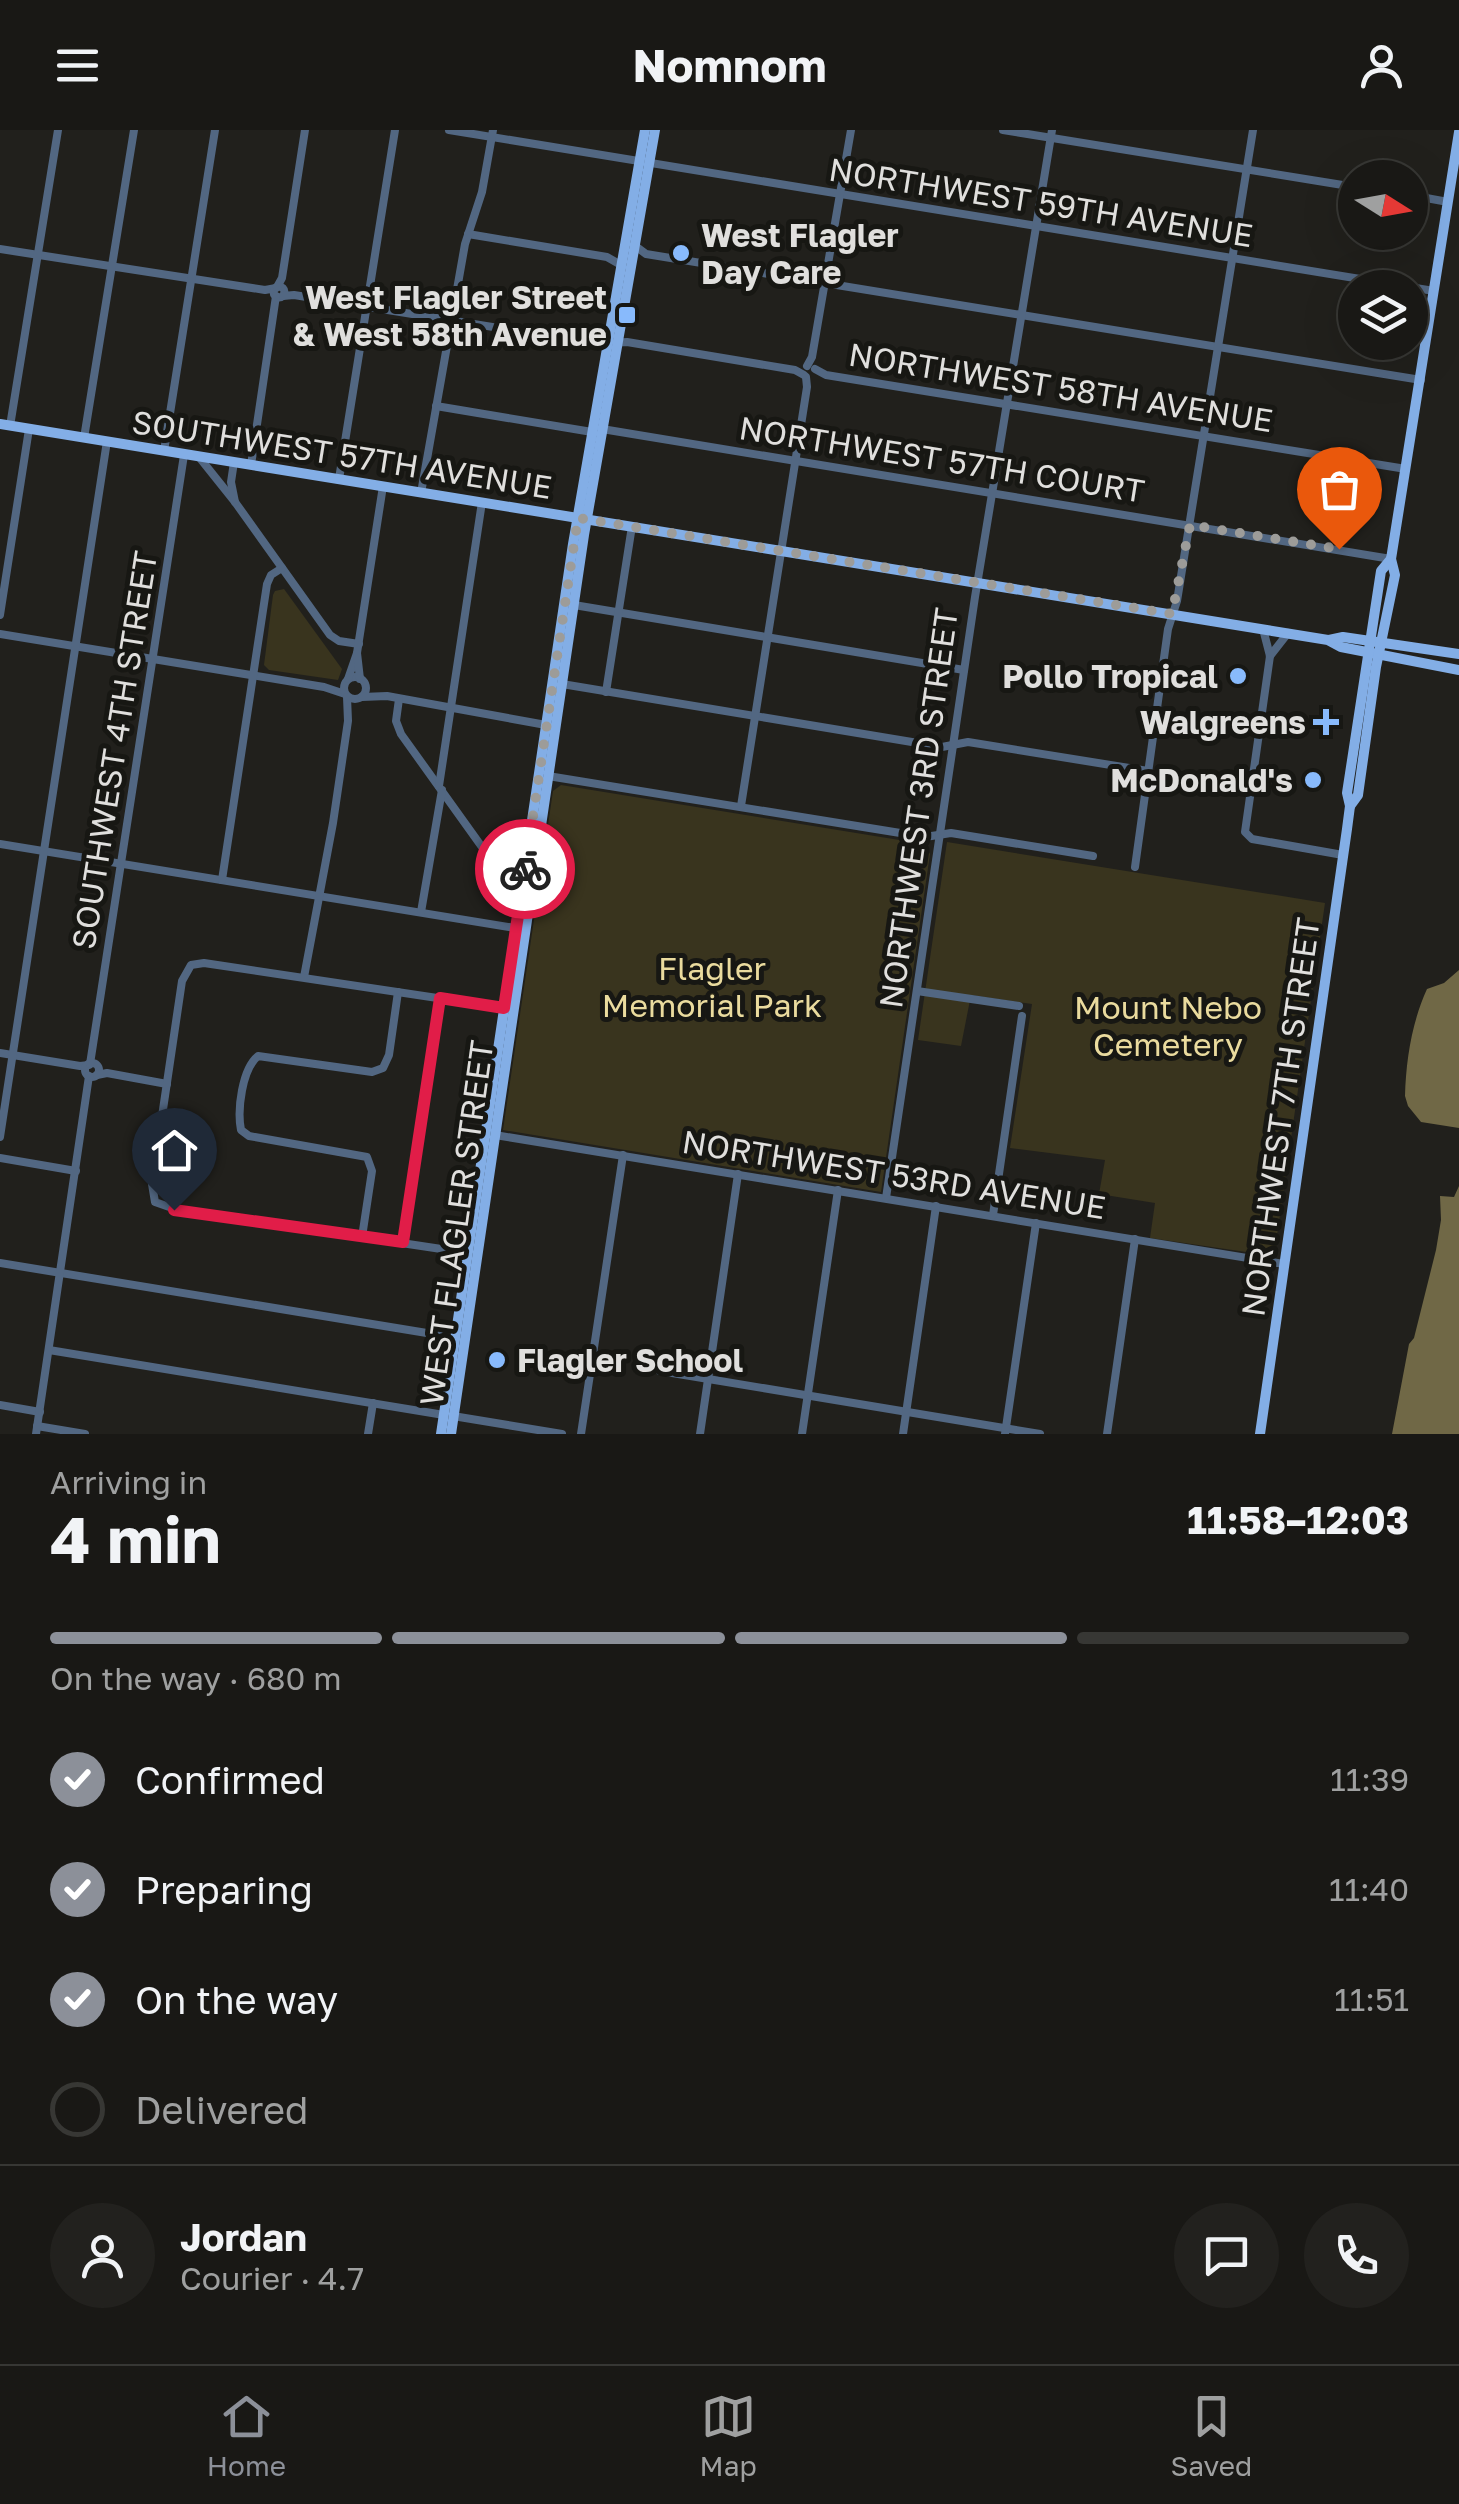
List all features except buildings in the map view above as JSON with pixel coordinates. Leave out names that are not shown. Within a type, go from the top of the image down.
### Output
[{"type":"main road","name":"WEST FLAGLER STREET","points":[[625,259],[634,245],[644,130]]},
{"type":"main road","name":"WEST FLAGLER STREET","points":[[451,1434],[447,1393],[521,928],[520,900],[555,665],[625,259],[654,130]]},
{"type":"main road","name":"NORTHWEST 7TH STREET","points":[[1373,654],[1383,642],[1395,574],[1391,559],[1459,132]]},
{"type":"main road","name":"SOUTHWEST 57TH AVENUE","points":[[5,425],[1328,640]]},
{"type":"main road","name":"WEST FLAGLER STREET","points":[[440,1434],[448,1415],[474,1282],[492,1152],[489,1111],[502,1050],[504,1008],[521,928],[528,916],[574,605],[582,518]]},
{"type":"main road","name":"NORTHWEST 7TH STREET","points":[[1260,1434],[1350,806],[1347,793],[1373,654],[1370,640],[1381,571],[1391,559]]},
{"type":"main road","points":[[1328,640],[1343,636],[1459,654]]},
{"type":"main road","points":[[1328,640],[1341,648],[1459,670]]},
{"type":"main road","points":[[555,665],[562,684]]},
{"type":"main road","points":[[546,725],[553,743]]},
{"type":"main road","points":[[520,900],[528,916]]},
{"type":"main road","points":[[468,1253],[474,1282]]},
{"type":"street","points":[[5,425],[58,130]]},
{"type":"street","points":[[84,438],[134,130]]},
{"type":"street","points":[[164,451],[216,130]]},
{"type":"street","points":[[251,465],[305,130]]},
{"type":"street","points":[[339,479],[396,130]]},
{"type":"street","name":"NORTHWEST 59TH AVENUE","points":[[448,130],[492,134],[1434,291]]},
{"type":"street","points":[[741,806],[851,130]]},
{"type":"street","points":[[1003,130],[1052,134],[1338,183]]},
{"type":"street","points":[[1135,867],[1172,614],[1190,525],[1252,130]]},
{"type":"street","points":[[421,492],[468,234],[482,192],[492,134]]},
{"type":"street","name":"NORTHWEST 3RD STREET","points":[[886,1198],[977,584],[1052,134]]},
{"type":"street","points":[[1428,199],[1448,202]]},
{"type":"street","points":[[468,234],[625,259],[646,254],[1420,380]]},
{"type":"street","points":[[634,245],[646,254]]},
{"type":"street","name":"NORTHWEST 58TH AVENUE","points":[[0,249],[826,374],[1406,469]]},
{"type":"street","name":"NORTHWEST 57TH COURT","points":[[436,406],[1391,559]]},
{"type":"street","points":[[0,616],[29,429]]},
{"type":"street","points":[[0,1137],[106,441]]},
{"type":"street","name":"SOUTHWEST 4TH STREET","points":[[37,1430],[184,454]]},
{"type":"street","points":[[199,457],[334,638],[358,648]]},
{"type":"street","points":[[234,462],[231,482],[236,502]]},
{"type":"street","points":[[304,977],[348,721],[347,681],[358,648],[383,486]]},
{"type":"street","points":[[421,912],[482,502]]},
{"type":"street","points":[[606,692],[632,526]]},
{"type":"street","points":[[222,880],[268,582],[282,568]]},
{"type":"street","points":[[574,605],[964,670]]},
{"type":"street","points":[[1263,630],[1270,656],[1246,835],[1343,854]]},
{"type":"street","points":[[1270,656],[1288,633]]},
{"type":"street","points":[[0,634],[324,686],[360,698],[387,696],[546,725]]},
{"type":"street","points":[[348,721],[363,682],[358,648]]},
{"type":"street","points":[[324,686],[363,682],[387,696]]},
{"type":"street","points":[[562,684],[942,747],[968,742],[1148,771]]},
{"type":"street","points":[[400,698],[396,721],[399,729],[520,900]]},
{"type":"street","points":[[548,776],[925,838],[950,834],[1093,856]]},
{"type":"street","points":[[0,844],[521,928]]},
{"type":"street","points":[[497,868],[512,872],[525,866]]},
{"type":"street","points":[[468,1253],[168,1208],[154,1202],[152,1184],[187,968],[204,962],[504,1008]]},
{"type":"street","points":[[917,991],[1021,1011],[993,1215]]},
{"type":"street","points":[[362,1236],[372,1171],[368,1158],[243,1133],[240,1117],[248,1068],[253,1060],[266,1055],[372,1072],[383,1068],[389,1056],[398,992]]},
{"type":"street","points":[[403,1242],[440,998]]},
{"type":"street","points":[[0,1053],[167,1084]]},
{"type":"street","name":"NORTHWEST 53RD AVENUE","points":[[490,1134],[1284,1264]]},
{"type":"street","points":[[582,1434],[623,1155]]},
{"type":"street","points":[[0,1158],[76,1171]]},
{"type":"street","points":[[700,1434],[738,1174]]},
{"type":"street","points":[[802,1434],[838,1190]]},
{"type":"street","points":[[903,1434],[936,1206]]},
{"type":"street","points":[[1005,1431],[1036,1223]]},
{"type":"street","points":[[1107,1434],[1135,1239]]},
{"type":"street","points":[[0,1264],[439,1336],[454,1345]]},
{"type":"street","points":[[439,1336],[456,1330]]},
{"type":"street","points":[[48,1350],[562,1434]]},
{"type":"street","points":[[660,1371],[1040,1434]]},
{"type":"street","points":[[368,1434],[373,1403]]},
{"type":"street","points":[[0,1405],[40,1412]]},
{"type":"street","points":[[37,1430],[85,1434]]},
{"type":"green space","points":[[284,589],[342,669],[338,680],[269,670],[264,665],[273,595]]},
{"type":"green space","name":"Flagler Memorial Park","points":[[561,785],[924,844],[930,854],[881,1192],[503,1130],[553,791]]},
{"type":"green space","name":"Mount Nebo Cemetery","points":[[947,842],[1325,903],[1274,1256],[1150,1238],[1155,1203],[1099,1194],[1105,1160],[1010,1148],[1032,1004],[971,995],[961,1046],[918,1040]]},
{"type":"shaded area","points":[[1459,970],[1459,1128],[1421,1122],[1405,1096],[1411,1041],[1427,989],[1444,983]]},
{"type":"shaded area","points":[[1459,1186],[1459,1434],[1392,1434],[1409,1344],[1414,1338],[1436,1250],[1440,1196],[1454,1197]]},
{"type":"way so far","points":[[525,869],[578,518],[1172,614],[1190,525],[1339,549]]},
{"type":"place","name":"West Flagler Day Care","points":[[681,253]]},
{"type":"place","name":"West Flagler Street & West 58th Avenue","points":[[627,315]]},
{"type":"place","name":"Pollo Tropical","points":[[1238,676]]},
{"type":"place","name":"Walgreens","points":[[1326,722]]},
{"type":"place","name":"McDonald's","points":[[1313,780]]},
{"type":"place","name":"Flagler School","points":[[497,1360]]},
{"type":"route","points":[[174,1210],[403,1242],[440,998],[504,1008],[525,869]]}]
